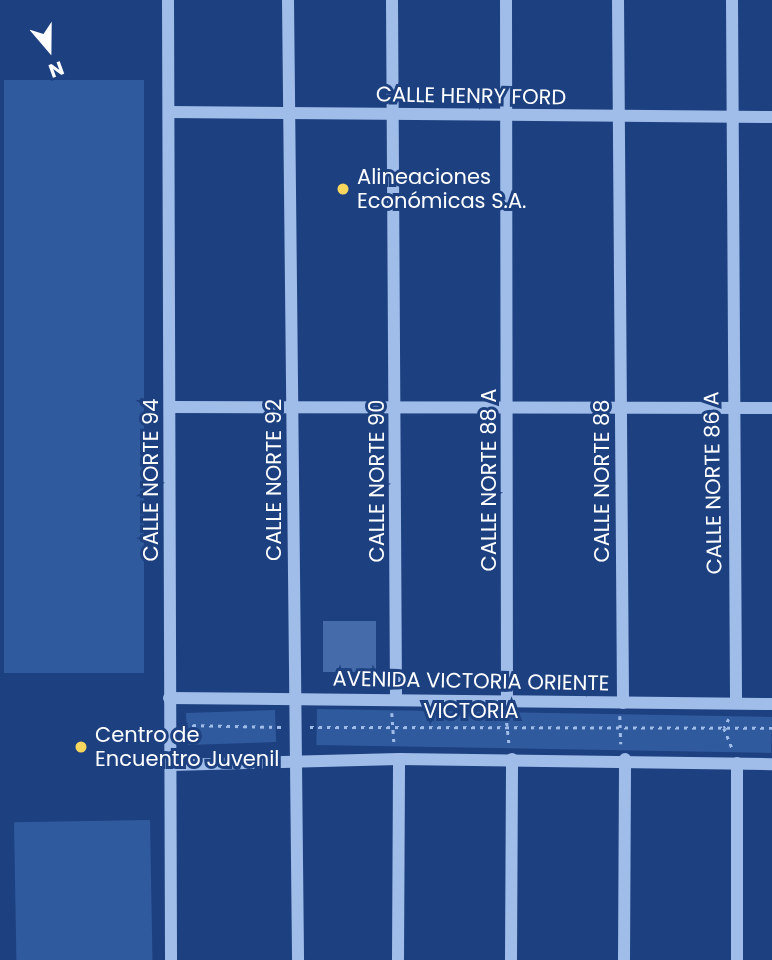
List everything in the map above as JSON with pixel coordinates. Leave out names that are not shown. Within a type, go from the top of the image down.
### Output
[{"type":"street","name":"CALLE NORTE 94","points":[[168,0],[171,960]]},
{"type":"street","name":"CALLE NORTE 92","points":[[288,0],[294,405],[293,698],[298,760],[298,960]]},
{"type":"street","name":"CALLE NORTE 90","points":[[392,0],[397,404],[396,700]]},
{"type":"street","name":"CALLE NORTE 88 A","points":[[506,0],[508,700]]},
{"type":"street","name":"CALLE NORTE 88","points":[[618,0],[623,703]]},
{"type":"street","name":"CALLE NORTE 86 A","points":[[732,0],[730,409],[736,703]]},
{"type":"street","name":"CALLE HENRY FORD","points":[[169,112],[772,117]]},
{"type":"street","points":[[170,407],[397,404],[772,408]]},
{"type":"street","name":"AVENIDA VICTORIA ORIENTE","points":[[169,698],[772,704]]},
{"type":"street","points":[[170,765],[399,759],[625,759],[772,764]]},
{"type":"street","points":[[398,960],[399,759]]},
{"type":"street","points":[[511,960],[512,759]]},
{"type":"street","points":[[624,960],[625,759]]},
{"type":"street","points":[[737,763],[737,960]]},
{"type":"path","points":[[396,700],[389,726],[399,759]]},
{"type":"path","points":[[508,700],[505,726],[512,759]]},
{"type":"path","points":[[623,703],[617,727],[625,759]]},
{"type":"path","points":[[736,703],[724,728],[737,763]]},
{"type":"path","name":"VICTORIA","points":[[169,725],[295,728],[772,728]]},
{"type":"shaded area","points":[[4,80],[144,80],[144,673],[4,673]]},
{"type":"shaded area","points":[[317,709],[772,717],[771,753],[316,745]]},
{"type":"shaded area","points":[[275,710],[276,742],[187,745],[186,713]]},
{"type":"shaded area","points":[[150,820],[152,960],[16,960],[14,822]]},
{"type":"building","points":[[323,621],[376,621],[376,672],[323,672]]},
{"type":"place","name":"Alineaciones Económicas S.A.","points":[[343,189]]},
{"type":"place","name":"Centro de Encuentro Juvenil","points":[[81,747]]}]
